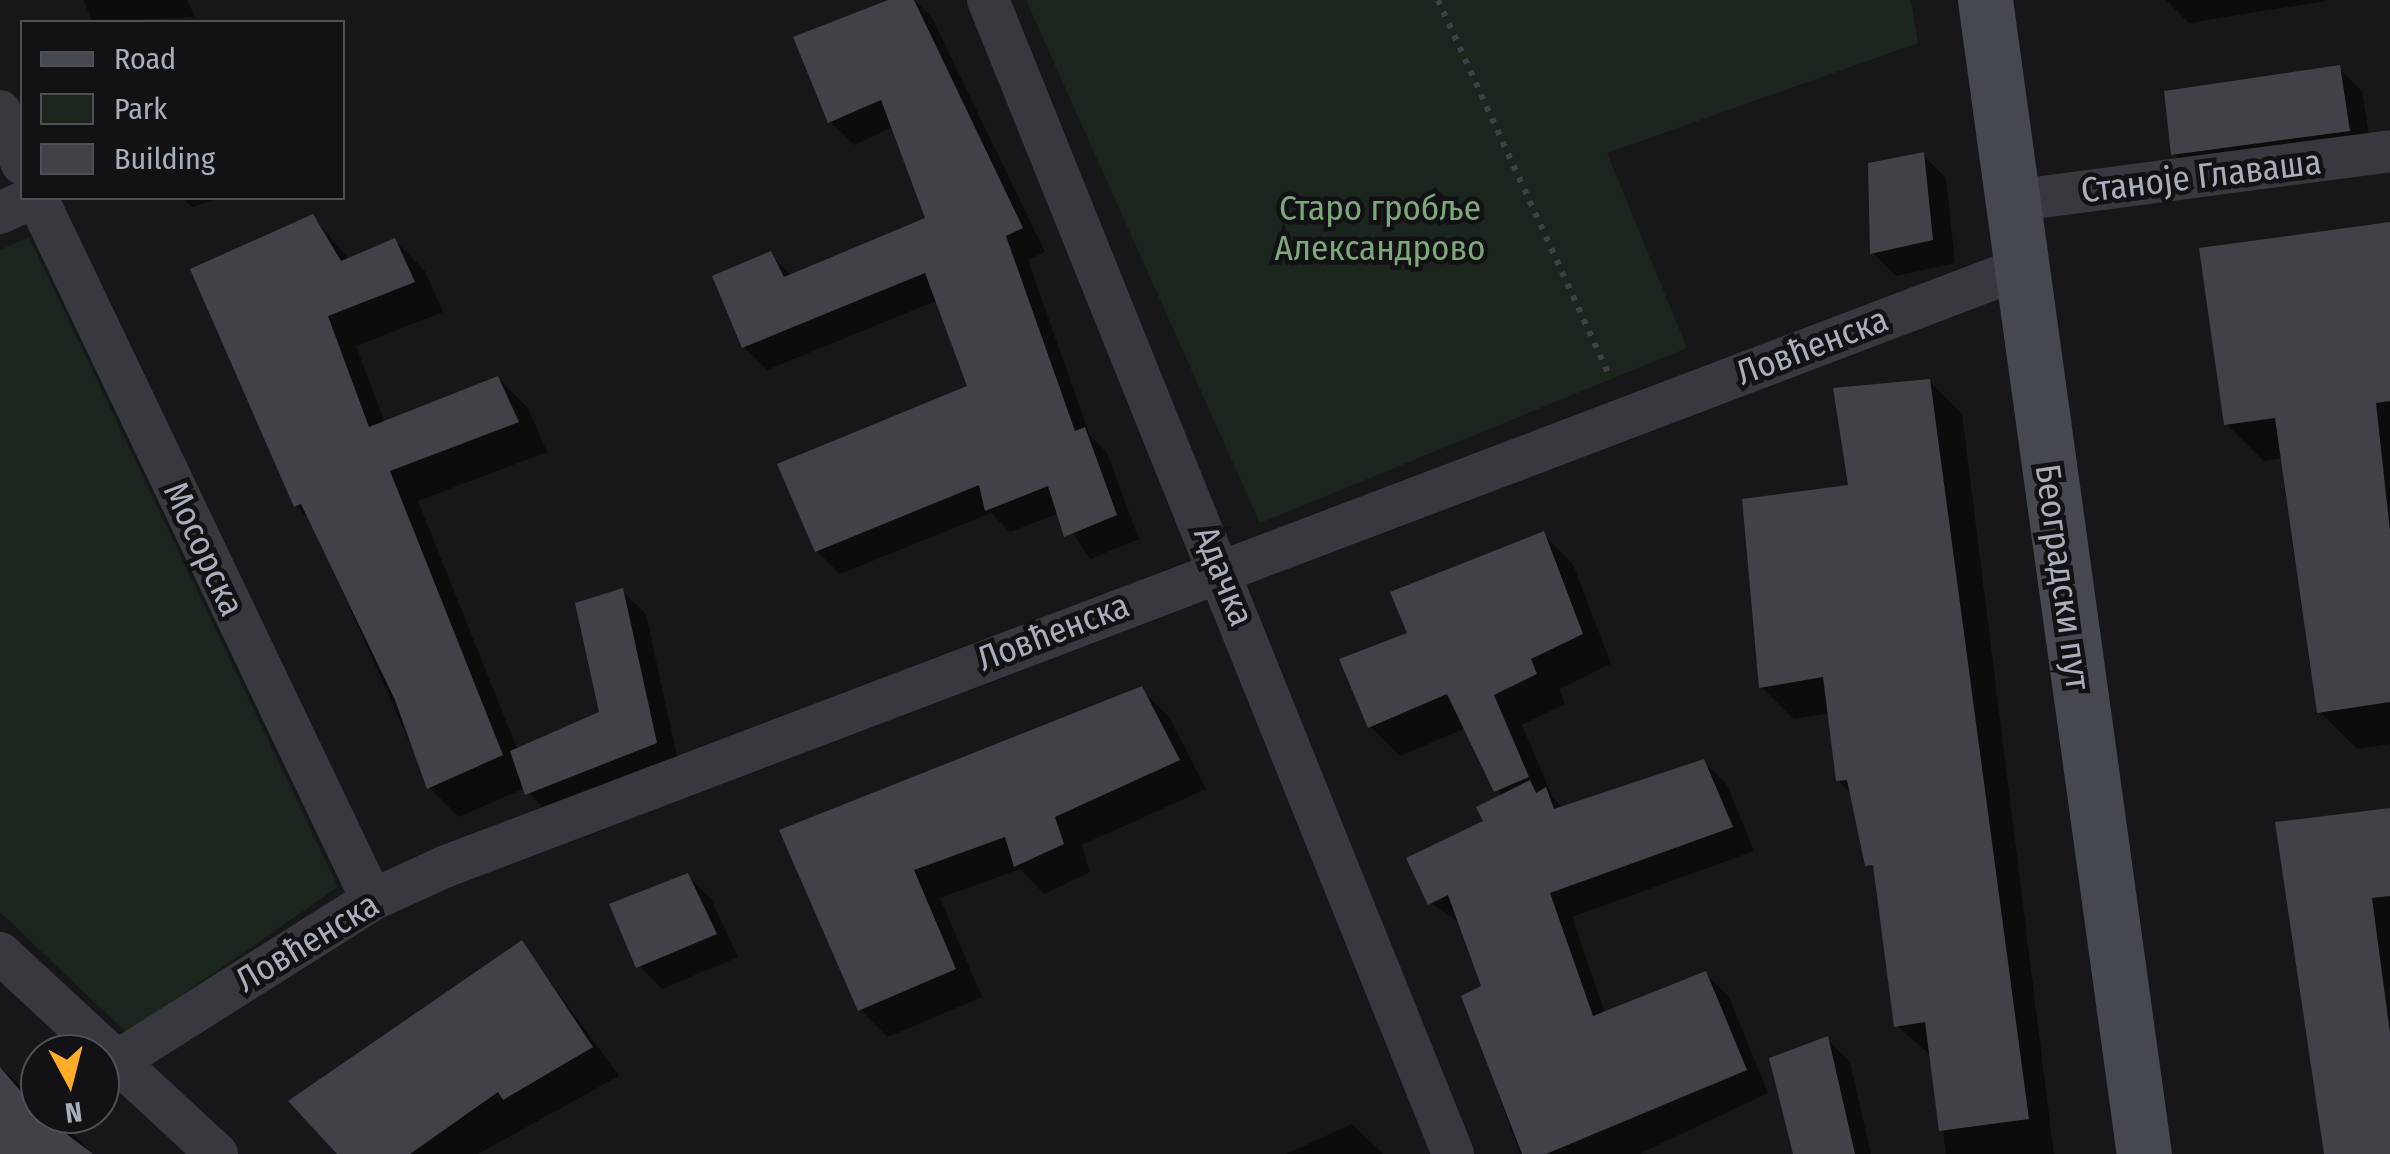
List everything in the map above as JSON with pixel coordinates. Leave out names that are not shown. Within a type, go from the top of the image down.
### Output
[{"type":"main road","name":"Београдски пут","points":[[1984,0],[2144,1154]]},
{"type":"street","name":"Адачка","points":[[988,0],[1221,567],[1453,1154]]},
{"type":"street","points":[[0,111],[20,159]]},
{"type":"street","name":"Станоје Главаша","points":[[2012,201],[2390,151]]},
{"type":"street","points":[[0,212],[29,200]]},
{"type":"street","name":"Мосорска","points":[[35,200],[372,900]]},
{"type":"street","name":"Ловћенска","points":[[120,1059],[372,900],[1221,567],[2020,268]]},
{"type":"street","points":[[0,954],[90,1034]]},
{"type":"street","points":[[120,1061],[217,1154]]},
{"type":"path","points":[[1438,0],[1627,416]]},
{"type":"green space","name":"Старо гробље Александрово","points":[[1026,0],[1911,0],[1918,43],[1607,153],[1687,348],[1260,523]]},
{"type":"green space","points":[[29,237],[338,887],[127,1033],[0,912],[0,250]]},
{"type":"building","points":[[888,0],[914,0],[1023,228],[1006,236],[1075,431],[1085,427],[1117,515],[1064,537],[1048,486],[985,511],[979,485],[815,552],[777,464],[967,386],[925,273],[742,348],[712,276],[771,251],[784,277],[925,218],[881,100],[828,123],[793,37]]},
{"type":"building","points":[[2340,65],[2350,131],[2171,155],[2164,91]]},
{"type":"building","points":[[1924,152],[1933,240],[1870,254],[1868,163]]},
{"type":"building","points":[[313,214],[341,261],[395,238],[415,282],[328,316],[369,427],[498,376],[519,422],[390,471],[503,755],[427,789],[395,700],[301,504],[294,507],[190,269]]},
{"type":"building","points":[[2390,222],[2390,401],[2376,403],[2390,531],[2390,702],[2317,713],[2275,418],[2224,425],[2199,248]]},
{"type":"building","points":[[1930,379],[2029,1119],[1939,1131],[1925,1022],[1894,1027],[1873,865],[1865,866],[1847,780],[1836,781],[1823,677],[1759,688],[1742,499],[1848,485],[1833,388]]},
{"type":"building","points":[[1544,531],[1583,634],[1531,659],[1537,674],[1494,695],[1529,777],[1494,792],[1447,694],[1368,728],[1339,659],[1407,633],[1390,592]]},
{"type":"building","points":[[623,588],[657,743],[525,795],[510,751],[599,712],[575,603]]},
{"type":"building","points":[[1142,686],[1180,760],[1055,817],[1064,844],[1014,867],[1005,837],[914,870],[956,969],[858,1011],[779,830]]},
{"type":"building","points":[[1704,759],[1733,827],[1550,893],[1593,1016],[1706,971],[1747,1070],[1546,1154],[1522,1154],[1461,996],[1481,986],[1448,895],[1428,905],[1406,858],[1483,821],[1476,807],[1530,780],[1536,793],[1546,787],[1554,809]]},
{"type":"building","points":[[2390,808],[2390,896],[2372,898],[2390,1033],[2390,1154],[2324,1154],[2275,822]]},
{"type":"building","points":[[688,873],[717,934],[636,968],[609,904]]},
{"type":"building","points":[[522,940],[593,1047],[503,1100],[498,1092],[410,1154],[337,1154],[288,1101]]},
{"type":"building","points":[[1828,1036],[1855,1154],[1793,1154],[1769,1058]]},
{"type":"building","points":[[0,1067],[20,1090],[20,1134],[66,1134],[93,1154],[0,1154]]}]
